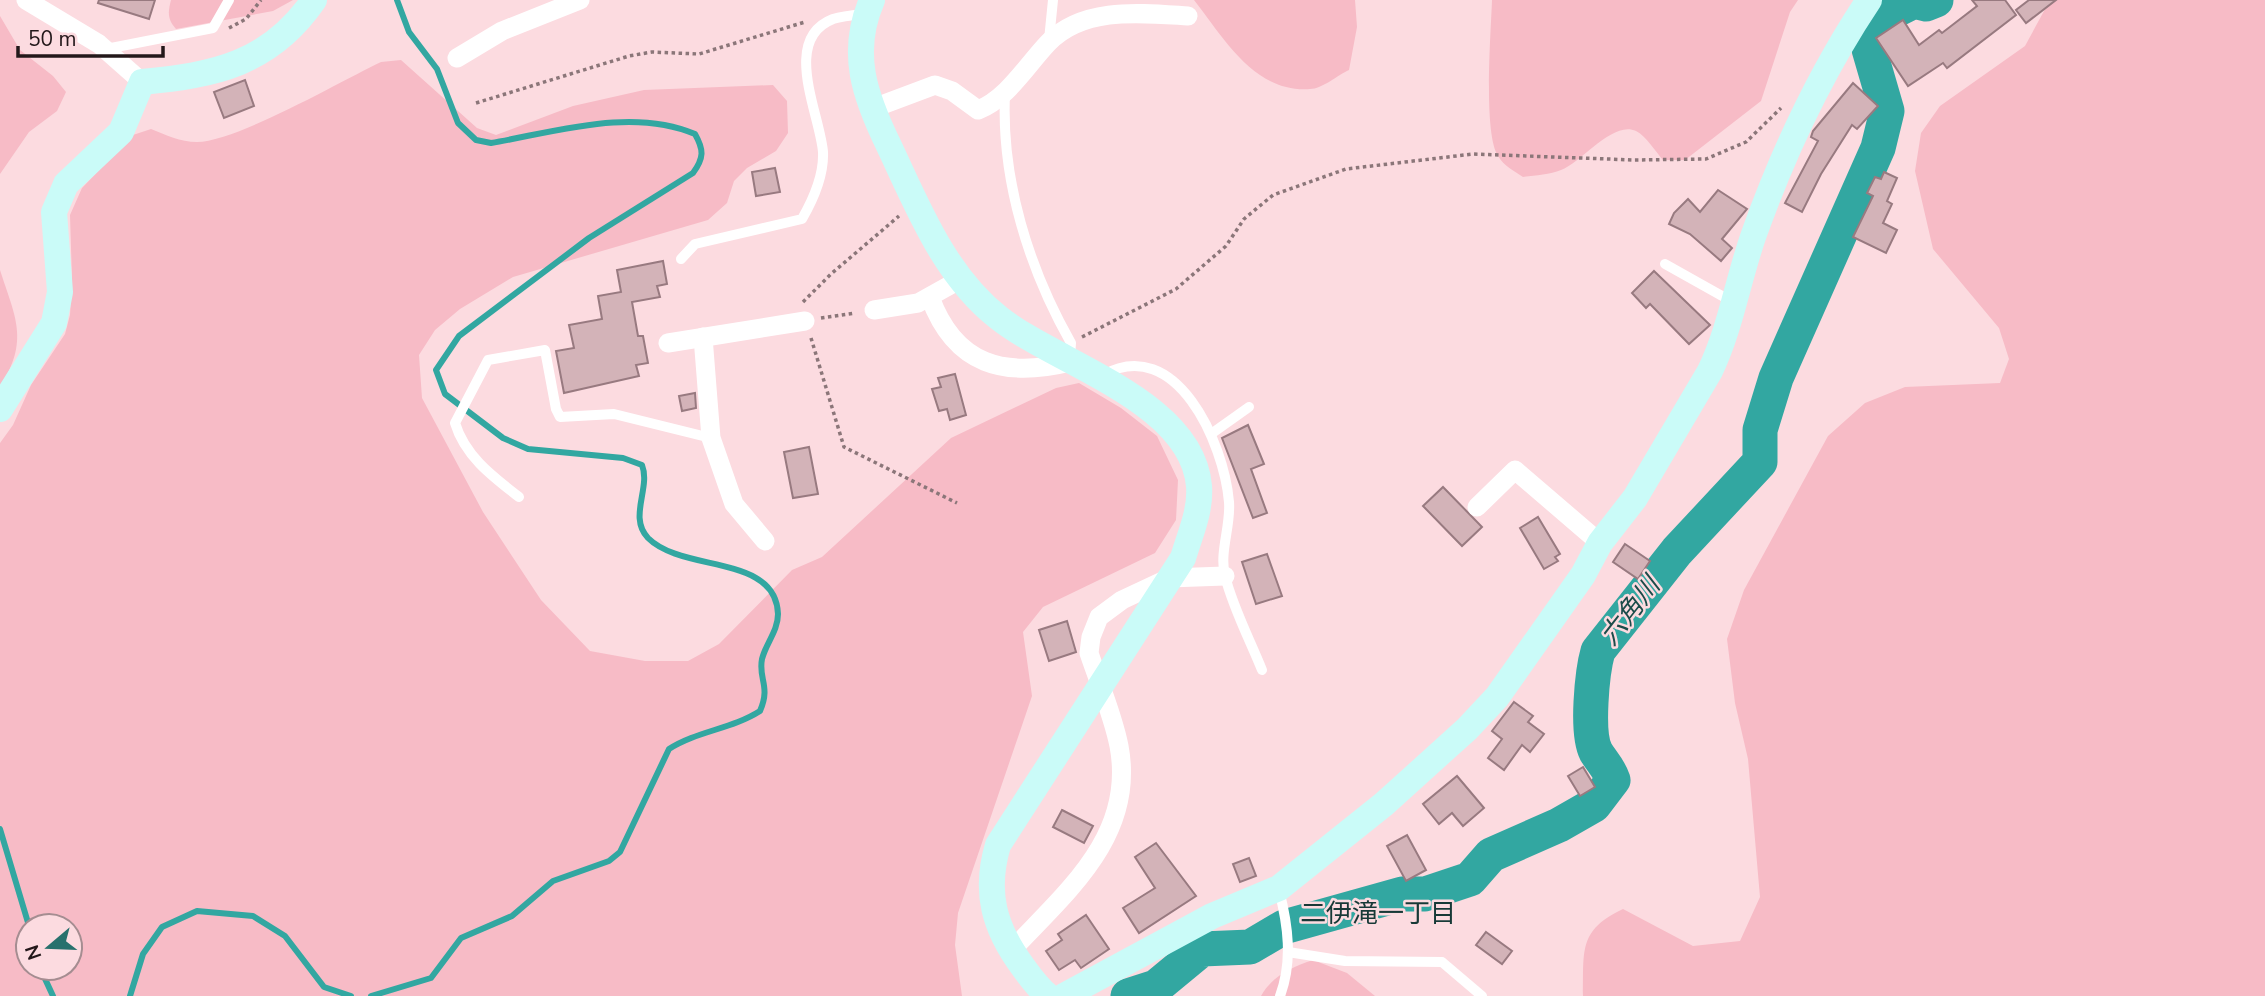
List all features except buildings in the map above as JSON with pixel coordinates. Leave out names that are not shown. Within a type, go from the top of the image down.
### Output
[{"type":"street","points":[[26,0],[105,50],[142,82],[189,77],[250,60],[279,40],[314,0]]},
{"type":"street","points":[[457,58],[502,31],[580,0]]},
{"type":"street","points":[[1064,996],[1201,922],[1279,888],[1384,804],[1467,729],[1497,697],[1583,575],[1600,543],[1635,498],[1710,371],[1753,237],[1793,133],[1869,0]]},
{"type":"street","points":[[866,5],[860,53],[871,109],[944,258],[999,318],[1071,353],[1099,377],[1138,398],[1168,427],[1189,455],[1199,485],[1197,515],[1182,558],[998,845],[992,864],[991,903],[998,926],[1011,950],[1048,996]]},
{"type":"street","points":[[871,109],[935,85],[952,92],[978,110],[988,107],[1049,41],[1082,22],[1123,11],[1188,16]]},
{"type":"street","points":[[0,409],[54,323],[60,292],[54,212],[66,184],[121,132],[142,82]]},
{"type":"street","points":[[874,310],[918,303],[961,279]]},
{"type":"street","points":[[930,297],[954,337],[978,361],[1000,368],[1034,368],[1071,353]]},
{"type":"street","points":[[668,343],[805,321]]},
{"type":"street","points":[[703,337],[711,438],[734,504],[765,541]]},
{"type":"street","points":[[1477,507],[1515,470],[1600,543]]},
{"type":"street","points":[[1011,950],[1087,869],[1102,849],[1111,828],[1120,776],[1119,746],[1089,653],[1090,637],[1098,617],[1122,600],[1169,578],[1225,576]]},
{"type":"lane","points":[[105,50],[213,28],[229,0]]},
{"type":"lane","points":[[1049,41],[1053,0]]},
{"type":"lane","points":[[681,259],[695,244],[802,219],[814,196],[823,156],[819,122],[804,65],[810,38],[832,19],[866,5]]},
{"type":"lane","points":[[1005,90],[1003,134],[1027,250],[1071,353]]},
{"type":"lane","points":[[1665,264],[1734,303]]},
{"type":"lane","points":[[519,497],[486,470],[461,443],[455,423],[488,360],[545,350],[556,409],[561,417],[614,414],[711,438]]},
{"type":"lane","points":[[1099,377],[1119,366],[1147,366],[1174,383],[1205,417],[1221,458],[1229,503],[1225,576],[1262,670]]},
{"type":"lane","points":[[1211,434],[1249,407]]},
{"type":"lane","points":[[1279,888],[1286,917],[1287,953],[1280,996]]},
{"type":"lane","points":[[1287,953],[1345,961],[1441,962],[1482,996]]},
{"type":"path","points":[[213,28],[229,28],[246,19],[261,0]]},
{"type":"path","points":[[476,103],[629,56],[652,52],[699,54],[814,20],[832,19]]},
{"type":"path","points":[[1071,353],[1176,289],[1226,246],[1244,219],[1273,195],[1346,169],[1473,154],[1634,160],[1706,159],[1746,142],[1782,107]]},
{"type":"path","points":[[916,201],[831,274],[800,306],[844,447],[957,503]]},
{"type":"path","points":[[805,321],[874,310]]},
{"type":"shaded area","points":[[171,0],[293,0],[273,11],[176,29],[169,15]]},
{"type":"shaded area","points":[[1194,0],[1355,0],[1357,27],[1349,70],[1310,89],[1290,88],[1272,82],[1242,60]]},
{"type":"shaded area","points":[[1492,0],[1798,0],[1790,12],[1761,101],[1685,160],[1663,160],[1643,137],[1636,131],[1627,129],[1608,136],[1561,170],[1523,177],[1503,163],[1493,144],[1489,105]]},
{"type":"shaded area","points":[[2050,0],[2265,0],[2265,996],[1583,996],[1586,944],[1598,925],[1623,909],[1693,946],[1740,941],[1760,897],[1748,759],[1735,703],[1727,639],[1744,590],[1828,436],[1865,403],[1905,387],[2000,383],[2009,359],[1999,328],[1933,249],[1915,171],[1921,133],[1940,106],[2025,46]]},
{"type":"shaded area","points":[[0,16],[20,50],[53,76],[66,92],[57,111],[29,132],[0,174]]},
{"type":"shaded area","points":[[401,60],[477,128],[496,135],[573,106],[644,90],[773,85],[787,101],[788,133],[776,151],[747,168],[734,181],[727,203],[708,220],[513,277],[460,309],[435,330],[419,355],[422,398],[483,512],[541,600],[590,651],[645,661],[688,661],[719,644],[792,570],[822,557],[951,438],[1056,388],[1079,383],[1121,408],[1157,436],[1178,480],[1176,520],[1155,553],[1043,607],[1023,632],[1032,696],[958,913],[955,945],[962,996],[0,996],[0,443],[13,425],[31,385],[65,334],[70,315],[72,280],[70,215],[82,188],[133,135],[151,129],[173,138],[197,142],[237,132],[381,62]]},
{"type":"shaded area","points":[[0,270],[15,315],[17,342],[15,356],[0,387]]},
{"type":"shaded area","points":[[1313,960],[1347,973],[1375,996],[1261,996],[1283,973]]},
{"type":"waterway","points":[[371,996],[431,978],[461,938],[512,916],[553,881],[609,861],[620,852],[669,749],[760,711],[764,695],[762,659],[776,626],[778,614],[773,595],[762,582],[745,573],[664,549],[648,538],[640,521],[644,483],[642,465],[623,458],[528,449],[503,438],[445,394],[436,370],[459,336],[589,238],[693,173],[702,154],[695,134],[671,126],[620,122],[567,128],[491,143],[476,140],[458,123],[437,69],[409,32],[397,0]]},
{"type":"waterway","name":"六角川","points":[[1128,996],[1156,987],[1202,949],[1250,947],[1284,927],[1402,894],[1425,894],[1470,879],[1491,855],[1559,825],[1594,805],[1613,780],[1596,752],[1591,731],[1592,687],[1598,651],[1677,551],[1760,462],[1760,430],[1776,378],[1878,148],[1887,111],[1869,49],[1871,34],[1882,17],[1914,1],[1926,4],[1936,0]]},
{"type":"waterway","points":[[0,829],[25,912]]},
{"type":"waterway","points":[[130,996],[143,954],[162,927],[197,911],[253,916],[285,936],[324,987],[351,996]]},
{"type":"waterway","points":[[46,982],[53,996]]},
{"type":"district","name":"二伊滝一丁目","points":[[1378,913]]}]
